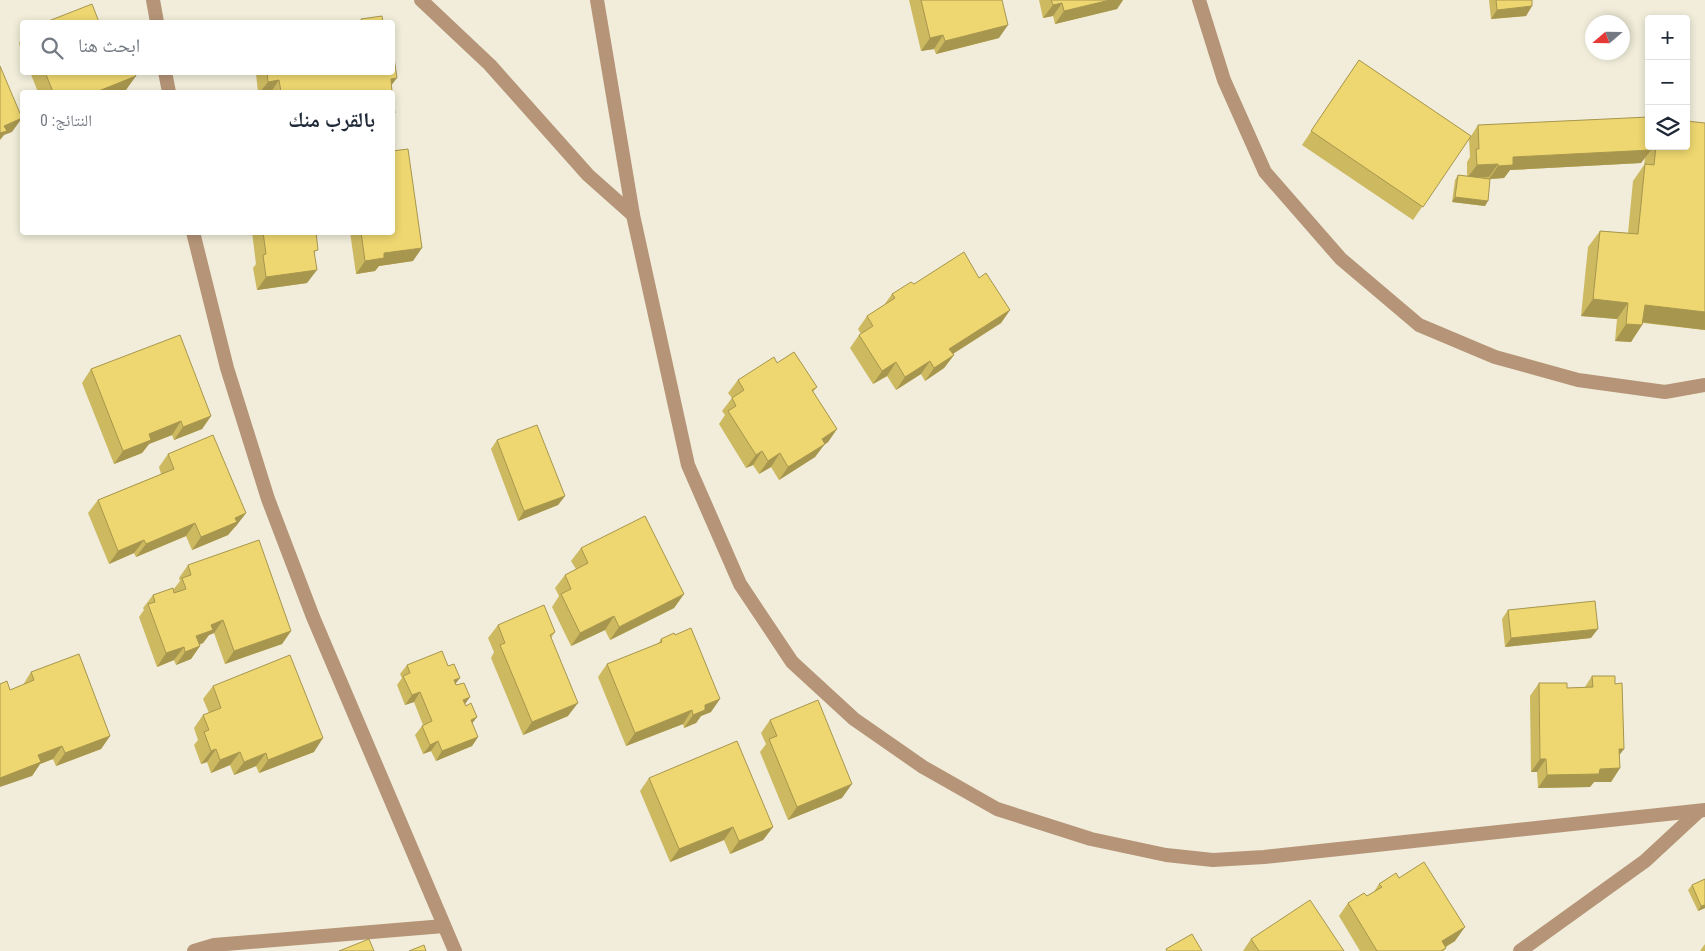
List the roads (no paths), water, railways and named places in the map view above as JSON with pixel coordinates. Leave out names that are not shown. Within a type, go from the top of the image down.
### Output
[{"type":"street","points":[[153,0],[157,20]]},
{"type":"street","points":[[421,0],[490,65],[588,175],[633,215]]},
{"type":"street","points":[[598,0],[633,215],[688,465],[740,584],[792,662],[854,719],[923,766],[998,809],[1091,839],[1166,855],[1213,860],[1264,858],[1702,811]]},
{"type":"street","points":[[1199,0],[1224,80],[1265,172],[1341,259],[1419,325],[1495,358],[1578,380],[1665,392],[1705,385]]},
{"type":"street","points":[[166,75],[169,90]]},
{"type":"street","points":[[194,235],[227,368],[268,499],[313,617],[386,793],[455,951]]},
{"type":"street","points":[[1520,951],[1645,861],[1702,811]]},
{"type":"street","points":[[194,951],[214,945],[444,926]]}]
